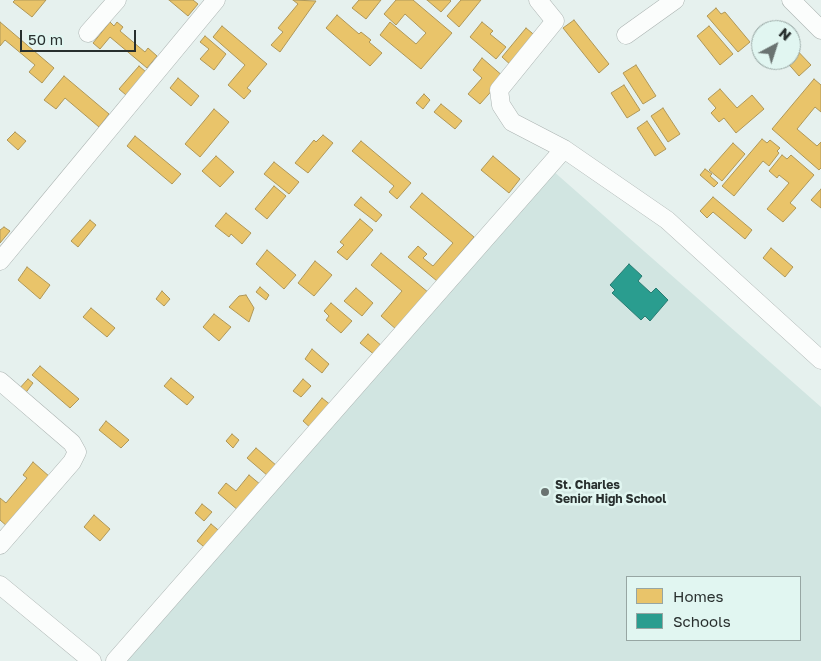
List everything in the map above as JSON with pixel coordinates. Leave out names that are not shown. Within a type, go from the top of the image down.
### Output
[{"type":"street","points":[[88,33],[117,0]]},
{"type":"street","points":[[0,261],[216,0]]},
{"type":"street","points":[[538,0],[555,21],[500,90],[501,105],[512,122],[564,149],[667,220],[821,360]]},
{"type":"street","points":[[626,35],[675,0]]},
{"type":"street","points":[[791,0],[821,30]]},
{"type":"street","points":[[115,661],[564,149]]},
{"type":"street","points":[[0,381],[72,443],[77,452],[72,462],[0,545]]},
{"type":"street","points":[[0,585],[92,661]]},
{"type":"shaded area","name":"St. Charles Senior High School","points":[[552,170],[821,407],[821,661],[121,661]]},
{"type":"building: Homes","points":[[15,0],[46,0],[32,17],[13,2]]},
{"type":"building: Homes","points":[[169,0],[193,0],[198,4],[188,16]]},
{"type":"building: Homes","points":[[293,0],[316,1],[280,52],[271,45],[283,32],[278,28],[298,4]]},
{"type":"building: Homes","points":[[359,0],[381,0],[366,19],[352,8]]},
{"type":"building: Homes","points":[[396,0],[413,0],[452,33],[421,69],[380,35],[390,22],[416,44],[426,33],[405,14],[396,25],[384,14]]},
{"type":"building: Homes","points":[[427,0],[450,0],[451,1],[441,12]]},
{"type":"building: Homes","points":[[461,0],[481,0],[459,27],[447,16]]},
{"type":"building: Homes","points":[[716,8],[721,14],[725,12],[750,42],[738,52],[707,16]]},
{"type":"building: Homes","points":[[337,15],[359,34],[361,32],[371,40],[369,42],[382,53],[370,66],[326,28]]},
{"type":"building: Homes","points":[[574,20],[609,64],[599,73],[563,28]]},
{"type":"building: Homes","points":[[0,22],[54,68],[42,83],[29,72],[35,65],[5,40],[0,46]]},
{"type":"building: Homes","points":[[110,22],[114,26],[117,22],[123,27],[120,31],[145,52],[148,48],[157,56],[147,68],[110,37],[100,49],[93,43]]},
{"type":"building: Homes","points":[[482,22],[493,31],[490,34],[506,47],[496,59],[470,37]]},
{"type":"building: Homes","points":[[222,26],[267,64],[247,88],[251,91],[244,99],[228,85],[245,65],[213,37]]},
{"type":"building: Homes","points":[[709,26],[733,54],[720,65],[697,36]]},
{"type":"building: Homes","points":[[526,28],[538,38],[513,67],[502,57]]},
{"type":"building: Homes","points":[[205,36],[226,54],[214,70],[200,59],[209,49],[200,42]]},
{"type":"building: Homes","points":[[801,54],[811,65],[799,76],[794,70],[801,70]]},
{"type":"building: Homes","points":[[482,58],[504,77],[480,104],[468,94],[482,78],[473,70]]},
{"type":"building: Homes","points":[[636,65],[656,96],[643,104],[623,73]]},
{"type":"building: Homes","points":[[139,66],[146,72],[126,95],[119,89]]},
{"type":"building: Homes","points":[[64,76],[109,114],[99,127],[65,98],[56,109],[44,100]]},
{"type":"building: Homes","points":[[178,78],[199,96],[191,106],[170,88]]},
{"type":"building: Homes","points":[[814,79],[821,85],[821,112],[815,107],[797,129],[817,146],[821,142],[821,168],[819,170],[772,129]]},
{"type":"building: Homes","points":[[624,85],[640,110],[627,118],[611,93]]},
{"type":"building: Homes","points":[[720,89],[737,108],[752,95],[764,109],[736,133],[724,118],[719,122],[711,113],[716,108],[708,99]]},
{"type":"building: Homes","points":[[424,94],[430,100],[423,109],[416,103]]},
{"type":"building: Homes","points":[[441,104],[462,121],[455,129],[434,112]]},
{"type":"building: Homes","points":[[663,108],[680,134],[668,142],[651,116]]},
{"type":"building: Homes","points":[[214,109],[229,122],[200,157],[185,144]]},
{"type":"building: Homes","points":[[647,121],[666,149],[655,156],[637,128]]},
{"type":"building: Homes","points":[[15,132],[26,141],[18,150],[7,140]]},
{"type":"building: Homes","points":[[323,135],[333,143],[308,173],[295,163],[314,140],[316,142]]},
{"type":"building: Homes","points":[[135,136],[181,174],[172,184],[127,146]]},
{"type":"building: Homes","points":[[762,139],[767,143],[770,140],[780,148],[777,151],[779,153],[769,166],[763,161],[734,196],[722,186]]},
{"type":"building: Homes","points":[[361,141],[411,183],[397,199],[389,192],[394,186],[352,151]]},
{"type":"building: Homes","points":[[733,143],[745,154],[722,181],[709,170]]},
{"type":"building: Homes","points":[[782,155],[787,159],[791,155],[814,175],[790,203],[796,208],[783,222],[767,209],[789,183],[779,175],[777,178],[769,171]]},
{"type":"building: Homes","points":[[216,156],[234,172],[220,187],[202,171]]},
{"type":"building: Homes","points":[[493,156],[520,179],[509,193],[481,170]]},
{"type":"building: Homes","points":[[274,162],[299,182],[289,194],[264,174]]},
{"type":"building: Homes","points":[[705,169],[712,174],[710,176],[718,183],[714,187],[700,175]]},
{"type":"building: Homes","points":[[274,186],[286,196],[267,219],[255,209]]},
{"type":"building: Homes","points":[[821,189],[821,208],[811,200]]},
{"type":"building: Homes","points":[[422,193],[474,237],[437,281],[408,257],[418,246],[427,254],[423,258],[433,266],[453,243],[410,207]]},
{"type":"building: Homes","points":[[361,197],[382,215],[376,222],[354,205]]},
{"type":"building: Homes","points":[[713,197],[752,230],[745,239],[713,212],[707,218],[700,211]]},
{"type":"building: Homes","points":[[226,213],[251,233],[242,244],[231,234],[229,237],[215,226]]},
{"type":"building: Homes","points":[[360,219],[373,230],[347,260],[337,252],[344,245],[340,242]]},
{"type":"building: Homes","points":[[90,220],[96,225],[78,247],[71,241]]},
{"type":"building: Homes","points":[[4,227],[10,231],[0,243],[0,230]]},
{"type":"building: Homes","points":[[771,248],[793,267],[785,277],[763,258]]},
{"type":"building: Homes","points":[[267,250],[296,275],[284,289],[256,264]]},
{"type":"building: Homes","points":[[381,253],[429,293],[397,330],[381,316],[402,291],[371,265]]},
{"type":"building: Homes","points":[[315,261],[332,275],[314,296],[298,283]]},
{"type":"building: Homes","points":[[27,267],[50,285],[40,299],[18,280]]},
{"type":"building: Homes","points":[[260,287],[269,295],[266,300],[256,292]]},
{"type":"building: Homes","points":[[356,288],[373,303],[362,316],[344,301]]},
{"type":"building: Homes","points":[[162,291],[170,299],[164,306],[156,299]]},
{"type":"building: Homes","points":[[246,295],[254,308],[249,322],[229,307],[239,296]]},
{"type":"building: Homes","points":[[331,303],[352,321],[341,333],[326,320],[329,316],[324,311]]},
{"type":"building: Homes","points":[[91,308],[115,328],[107,337],[83,317]]},
{"type":"building: Homes","points":[[214,314],[231,327],[219,341],[203,327]]},
{"type":"building: Homes","points":[[368,334],[383,347],[376,356],[360,343]]},
{"type":"building: Homes","points":[[312,349],[329,364],[322,373],[305,359]]},
{"type":"building: Homes","points":[[40,366],[79,399],[70,408],[32,375]]},
{"type":"building: Homes","points":[[171,378],[194,397],[187,405],[164,386]]},
{"type":"building: Homes","points":[[28,379],[33,383],[24,395],[18,390]]},
{"type":"building: Homes","points":[[303,379],[311,386],[301,397],[293,391]]},
{"type":"building: Homes","points":[[322,398],[332,406],[313,430],[303,421]]},
{"type":"building: Homes","points":[[106,421],[129,440],[121,448],[99,430]]},
{"type":"building: Homes","points":[[232,434],[239,440],[233,448],[226,441]]},
{"type":"building: Homes","points":[[256,448],[277,466],[268,476],[247,458]]},
{"type":"building: Homes","points":[[33,462],[50,477],[8,527],[0,520],[0,498],[6,503],[27,478],[23,475]]},
{"type":"building: Homes","points":[[249,475],[261,485],[239,511],[218,493],[226,483],[236,491]]},
{"type":"building: Homes","points":[[202,504],[212,512],[204,521],[195,513]]},
{"type":"building: Homes","points":[[94,515],[110,529],[100,541],[84,527]]},
{"type":"building: Homes","points":[[211,524],[223,534],[209,551],[197,541]]},
{"type":"building: Schools","points":[[629,264],[642,276],[638,281],[651,293],[656,288],[668,300],[650,321],[645,316],[641,320],[612,293],[615,290],[610,285]]},
{"type":"place","name":"St. Charles Senior High School","points":[[545,492]]}]
